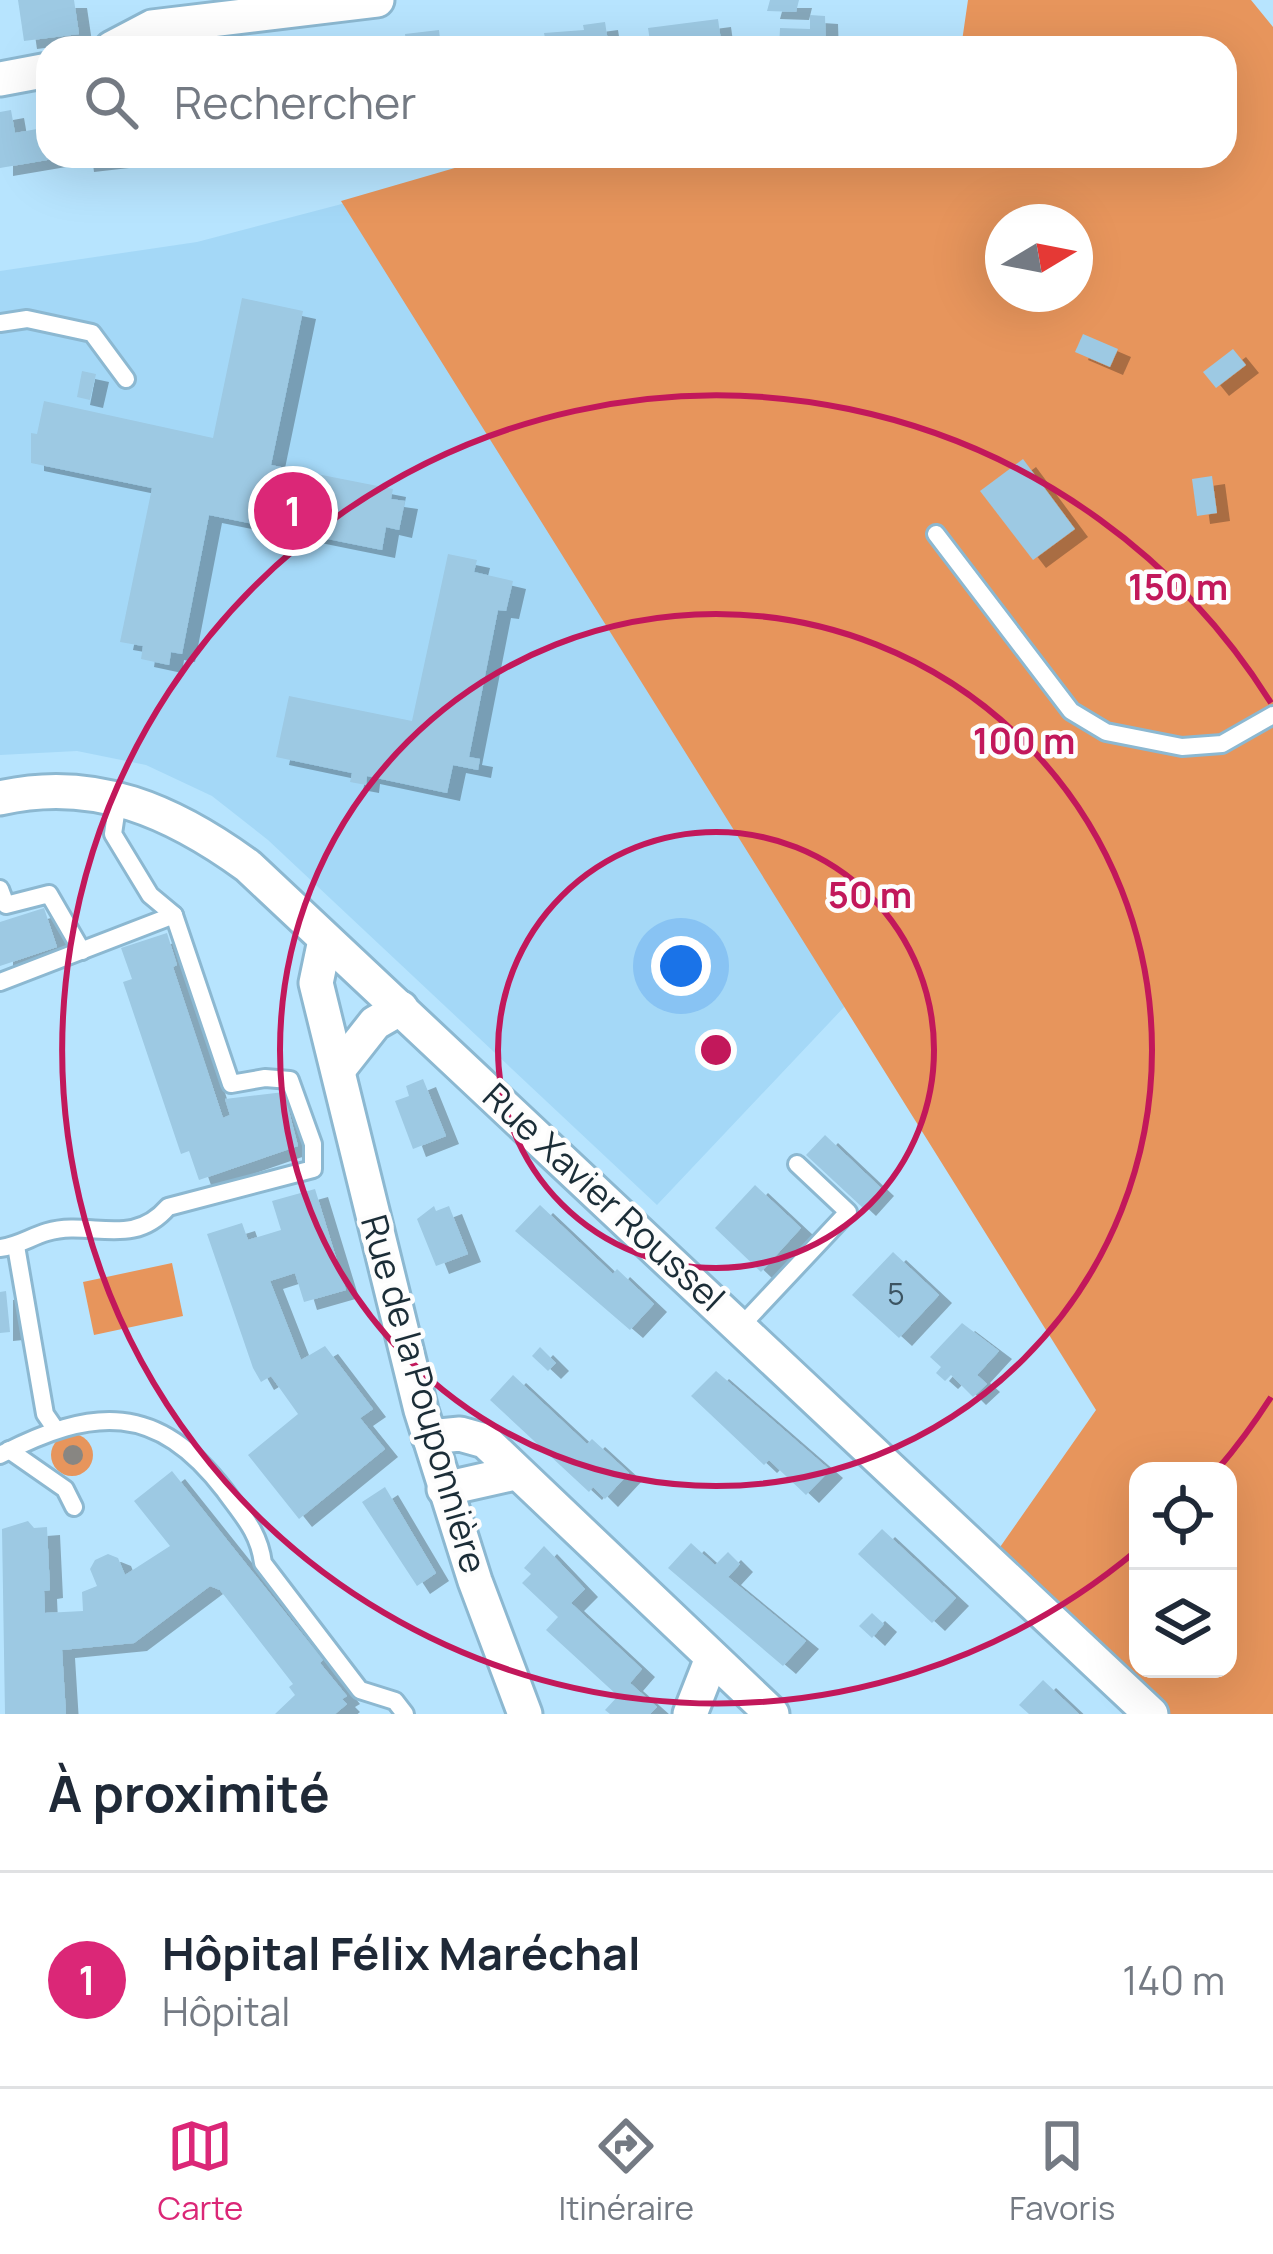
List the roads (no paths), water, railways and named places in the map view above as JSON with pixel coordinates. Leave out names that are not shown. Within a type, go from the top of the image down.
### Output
[{"type":"street","points":[[134,36],[152,26],[377,0]]},
{"type":"street","points":[[0,79],[36,72]]},
{"type":"street","name":"Rue Xavier Roussel","points":[[0,798],[118,800],[190,824],[248,866],[1151,1714]]},
{"type":"street","name":"Rue de la Pouponnière","points":[[325,940],[316,983],[429,1437],[525,1714]]},
{"type":"street","points":[[338,1070],[375,1023],[401,1008]]},
{"type":"street","points":[[429,1437],[460,1434],[485,1441],[772,1714]]},
{"type":"street","points":[[444,1489],[515,1473]]},
{"type":"street","points":[[690,1714],[712,1658]]},
{"type":"lane","points":[[0,323],[27,319],[92,333],[126,380]]},
{"type":"lane","points":[[936,534],[1071,711],[1106,732],[1182,747],[1222,744],[1273,715]]},
{"type":"lane","points":[[54,1427],[45,1414],[8,1247],[58,1231],[125,1232],[150,1223],[168,1207],[313,1169],[313,1144],[290,1080],[265,1078],[231,1084],[174,915],[150,895],[113,834],[118,800]]},
{"type":"lane","points":[[0,889],[6,905],[41,894],[57,900],[82,951]]},
{"type":"lane","points":[[0,982],[174,915]]},
{"type":"lane","points":[[741,1325],[848,1212],[797,1164]]},
{"type":"lane","points":[[5,1453],[54,1427],[90,1418],[126,1421],[171,1436],[200,1459],[260,1538],[262,1563],[360,1690],[395,1701],[405,1714]]},
{"type":"lane","points":[[5,1453],[65,1489],[74,1507]]},
{"type":"place","name":"Hôpital Félix Maréchal","points":[[293,511]]}]
